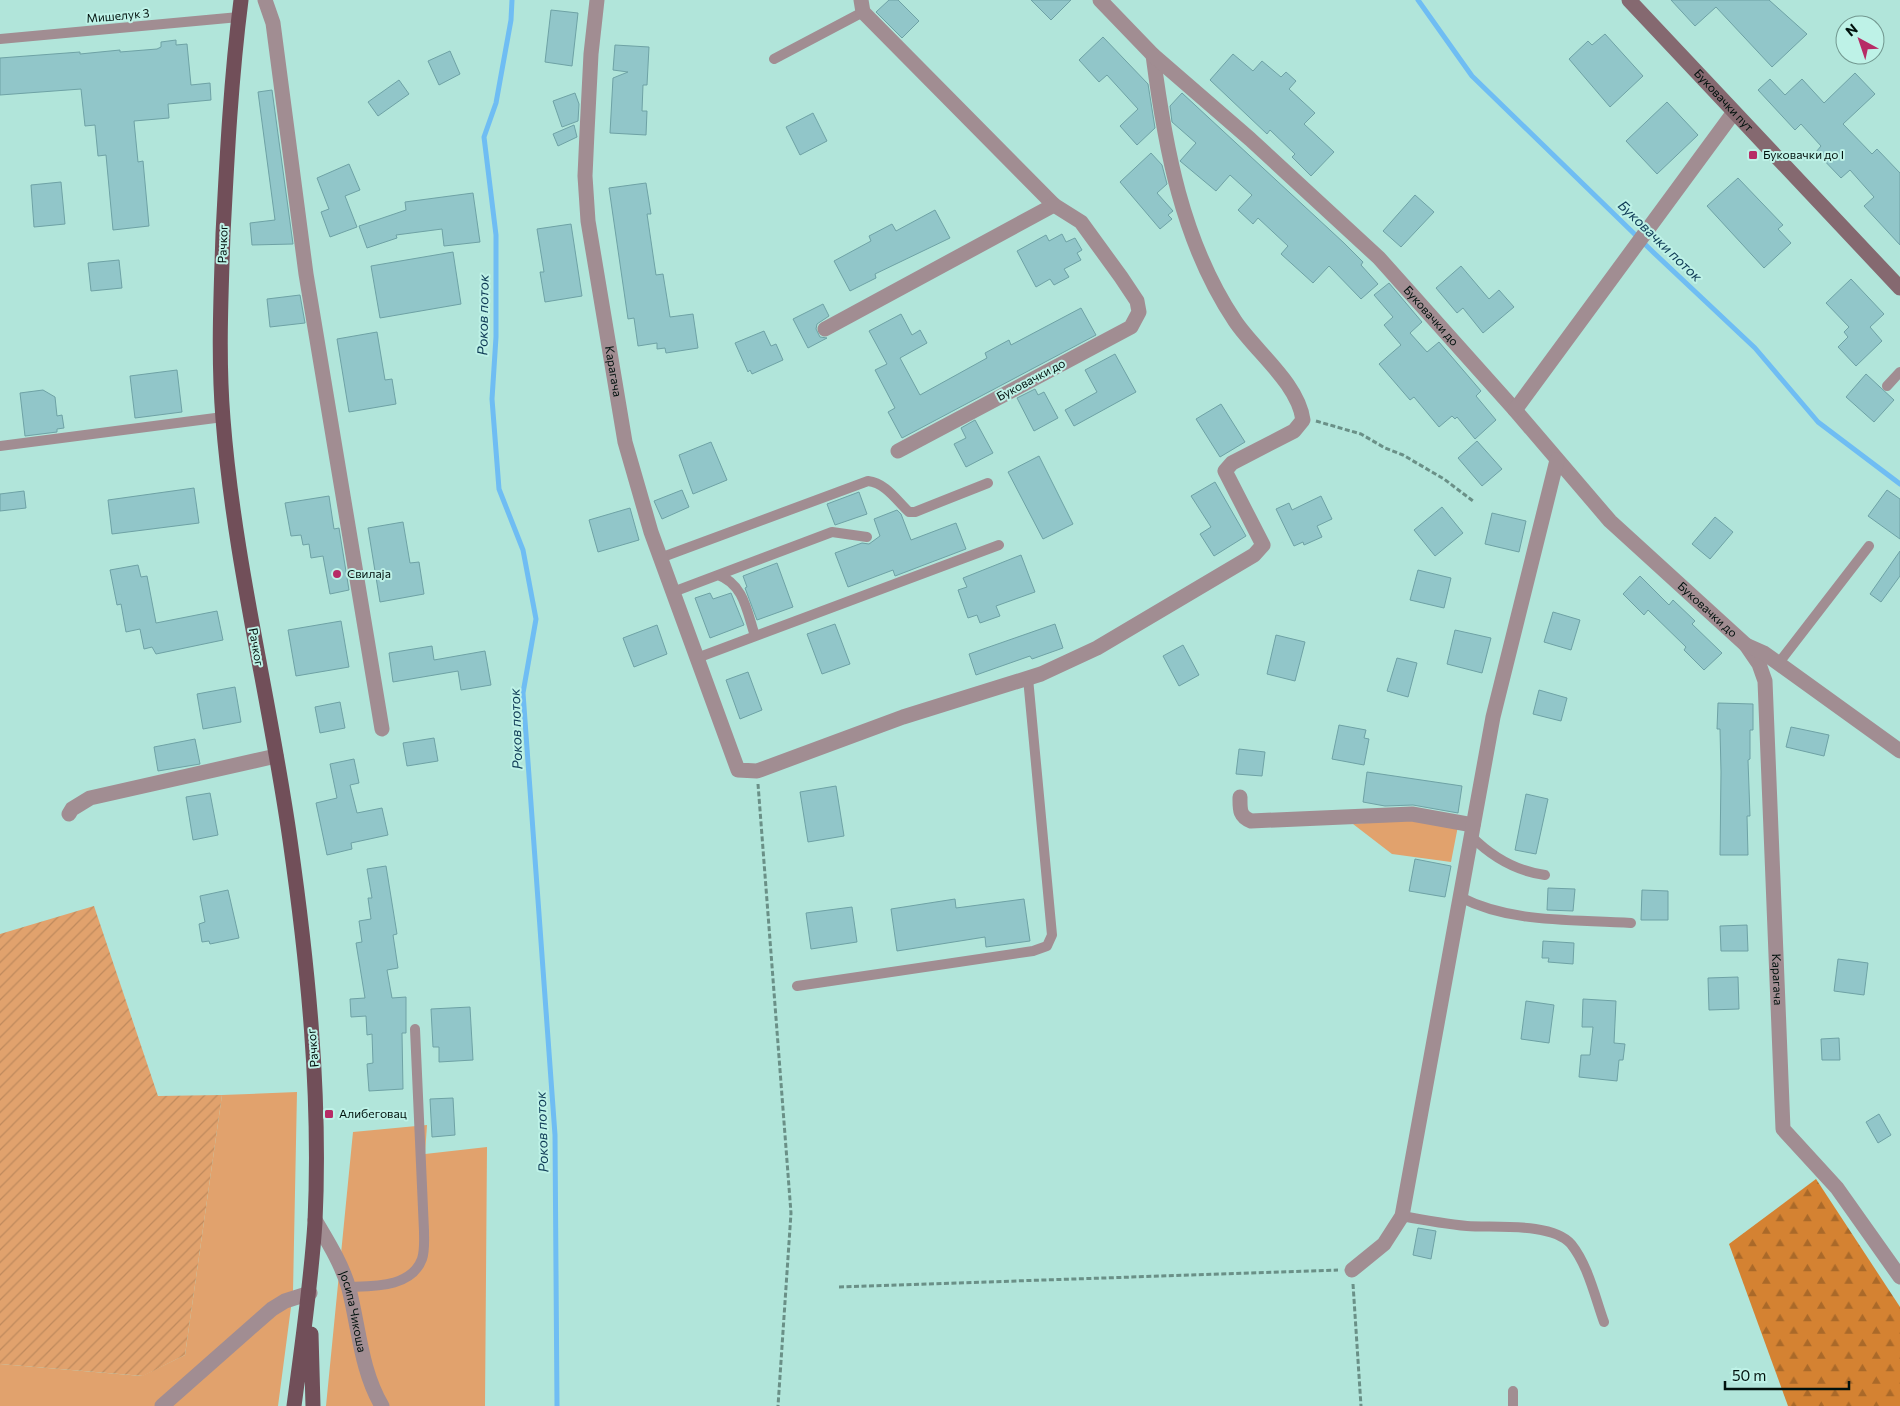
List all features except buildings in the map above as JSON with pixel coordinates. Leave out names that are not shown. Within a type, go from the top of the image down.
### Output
[{"type":"main road","name":"Рачког","points":[[240,0],[227,145],[221,286],[223,417],[246,589],[276,756],[299,904],[314,1062],[316,1134],[315,1220],[310,1292],[294,1406]]},
{"type":"main road","name":"Рачког","points":[[310,1292],[313,1406]]},
{"type":"street","points":[[265,0],[273,23],[306,274],[382,729]]},
{"type":"street","name":"Карагача","points":[[597,0],[590,54],[585,176],[588,221],[625,442],[660,558],[738,770],[757,771]]},
{"type":"street","name":"Буковачки до","points":[[1100,0],[1153,55],[1250,139],[1378,258],[1515,410],[1610,522],[1746,645]]},
{"type":"street","name":"Буковачки пут","points":[[1628,0],[1900,288]]},
{"type":"street","name":"Буковачки до","points":[[862,6],[1054,205],[1080,222],[1137,301],[1139,312],[1131,327],[898,451]]},
{"type":"street","points":[[757,771],[903,717],[1028,678],[1097,648],[1260,550],[1263,540],[1225,471],[1232,463],[1294,432],[1303,420],[1297,400],[1235,321],[1193,237],[1180,205],[1159,103],[1153,55]]},
{"type":"street","points":[[1515,410],[1734,112]]},
{"type":"street","points":[[825,329],[1054,205]]},
{"type":"street","points":[[1352,1270],[1384,1244],[1402,1216],[1493,717],[1557,460]]},
{"type":"street","points":[[1746,645],[1764,653],[1900,751]]},
{"type":"street","name":"Карагача","points":[[1746,645],[1759,664],[1766,681],[1783,1129],[1837,1188],[1900,1277]]},
{"type":"street","points":[[69,814],[72,809],[90,798],[276,756]]},
{"type":"street","points":[[1240,797],[1240,812],[1244,818],[1251,821],[1412,814],[1472,830]]},
{"type":"street","name":"Јосипа Чикоша","points":[[315,1220],[331,1247],[348,1287],[365,1366],[373,1392],[382,1406]]},
{"type":"street","points":[[162,1406],[272,1309],[285,1300],[310,1292]]},
{"type":"lane","points":[[774,59],[862,6]]},
{"type":"lane","name":"Мишелук 3","points":[[0,40],[238,16]]},
{"type":"lane","points":[[1887,386],[1900,372]]},
{"type":"lane","points":[[0,446],[223,417]]},
{"type":"lane","points":[[660,558],[868,481],[877,483],[887,490],[909,512],[915,512],[988,483]]},
{"type":"lane","points":[[672,592],[832,532],[867,537]]},
{"type":"lane","points":[[697,658],[999,545]]},
{"type":"lane","points":[[1778,664],[1869,546]]},
{"type":"lane","points":[[718,574],[729,579],[737,586],[755,636]]},
{"type":"lane","points":[[797,986],[1033,951],[1047,946],[1052,935],[1028,678]]},
{"type":"lane","points":[[1472,830],[1496,858],[1532,873],[1545,875]]},
{"type":"lane","points":[[1460,897],[1477,906],[1524,916],[1631,923]]},
{"type":"lane","points":[[348,1287],[375,1286],[394,1282],[410,1275],[422,1258],[424,1231],[415,1029]]},
{"type":"lane","points":[[1402,1216],[1465,1226],[1532,1229],[1555,1233],[1570,1243],[1582,1264],[1604,1322]]},
{"type":"lane","points":[[1513,1391],[1513,1406]]},
{"type":"path","points":[[1303,420],[1322,421],[1361,434],[1444,479],[1473,501]]},
{"type":"path","points":[[757,771],[791,1213],[778,1406]]},
{"type":"path","points":[[838,1287],[1352,1270],[1361,1406]]},
{"type":"shaded area","points":[[1411,819],[1458,826],[1451,862],[1392,854],[1353,824]]},
{"type":"shaded area","points":[[94,906],[158,1096],[222,1095],[185,1355],[143,1376],[0,1364],[0,934]]},
{"type":"shaded area","points":[[297,1092],[293,1292],[278,1406],[0,1406],[0,1364],[142,1376],[185,1355],[222,1095]]},
{"type":"shaded area","points":[[427,1125],[425,1154],[487,1147],[485,1406],[326,1406],[353,1132]]},
{"type":"green space","points":[[1816,1179],[1900,1307],[1900,1406],[1788,1406],[1729,1244]]},
{"type":"waterway","name":"Роков поток","points":[[512,0],[511,20],[496,103],[484,137],[496,235],[496,337],[492,399],[499,489],[523,550],[536,619],[523,693],[555,1135],[557,1406]]},
{"type":"waterway","name":"Буковачки поток","points":[[1418,0],[1472,76],[1755,348],[1818,422],[1900,484]]},
{"type":"place","name":"Буковачки до I","points":[[1753,155]]},
{"type":"place","name":"Свилаја","points":[[337,574]]},
{"type":"place","name":"Алибеговац","points":[[329,1114]]}]
